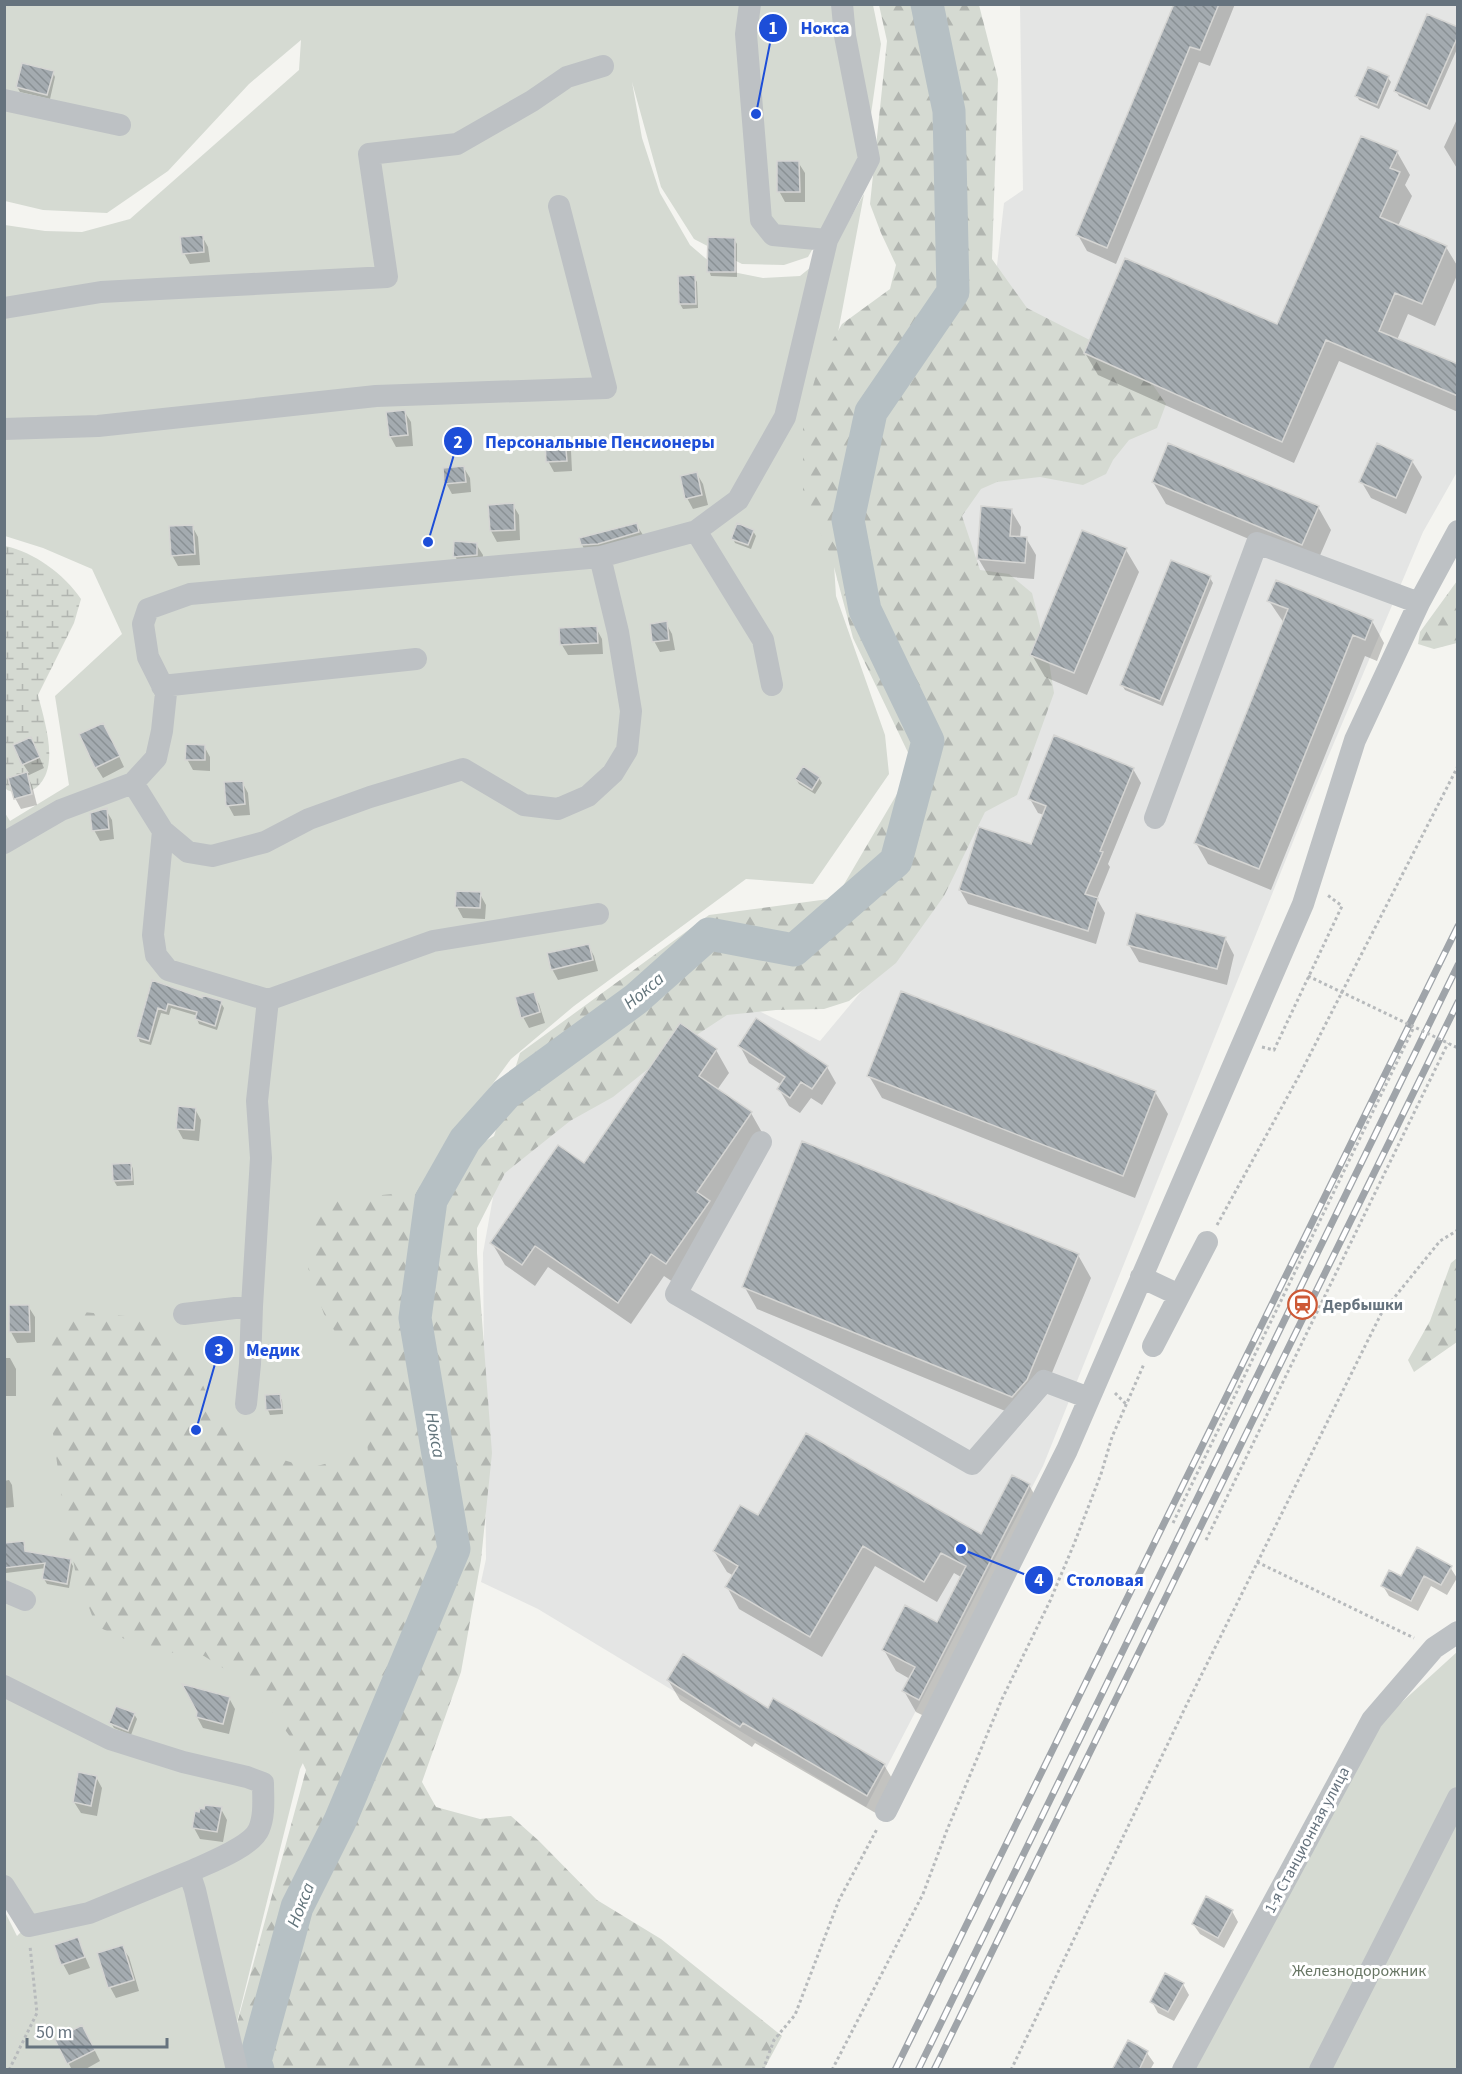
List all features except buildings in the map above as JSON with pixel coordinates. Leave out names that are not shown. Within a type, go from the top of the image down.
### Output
[{"type":"street","points":[[750,4],[746,34],[761,220],[773,235],[827,240]]},
{"type":"street","points":[[4,843],[61,810],[133,783],[156,758],[162,731],[166,693],[148,657],[143,624],[148,609],[190,594],[600,556],[696,531],[738,500],[785,417],[827,240],[869,159],[845,36],[842,4]]},
{"type":"street","points":[[4,308],[101,292],[387,278],[369,154],[457,144],[532,101],[567,77],[603,66]]},
{"type":"street","points":[[4,100],[120,125]]},
{"type":"street","points":[[4,429],[98,426],[376,396],[606,388],[559,206]]},
{"type":"street","points":[[696,531],[763,640],[772,685]]},
{"type":"street","points":[[886,1811],[1067,1450],[1303,904],[1355,740],[1419,603],[1458,531]]},
{"type":"street","points":[[1155,818],[1257,543],[1419,603]]},
{"type":"street","points":[[133,783],[163,831],[188,852],[212,856],[265,842],[309,819],[370,797],[463,769],[524,805],[558,809],[588,796],[613,773],[627,750],[631,711],[618,632],[600,556]]},
{"type":"street","points":[[162,686],[416,659]]},
{"type":"street","points":[[163,831],[153,935],[156,955],[168,970],[268,1000],[433,941],[598,914]]},
{"type":"street","points":[[246,1404],[261,1158],[257,1101],[268,1000]]},
{"type":"street","points":[[761,1142],[676,1294],[972,1464],[1044,1381],[1089,1398]]},
{"type":"street","points":[[1153,1346],[1207,1242]]},
{"type":"street","points":[[1142,1277],[1179,1295]]},
{"type":"street","points":[[184,1314],[252,1306]]},
{"type":"street","name":"1-я Станционная улица","points":[[1183,2070],[1372,1720],[1434,1648],[1458,1632]]},
{"type":"street","points":[[4,1686],[110,1739],[183,1762],[263,1783],[263,1809],[259,1832],[234,1853],[89,1912],[29,1926],[4,1886]]},
{"type":"street","points":[[1320,2070],[1458,1798]]},
{"type":"street","points":[[189,1872],[237,2070]]},
{"type":"path","points":[[1207,1242],[1300,1074],[1458,766]]},
{"type":"path","points":[[1274,1050],[1342,906]]},
{"type":"path","points":[[1308,976],[1458,1048]]},
{"type":"path","points":[[1173,1523],[1414,1027]]},
{"type":"path","points":[[1206,1540],[1448,1043]]},
{"type":"path","points":[[1011,2070],[1257,1562],[1381,1314],[1440,1241],[1458,1230]]},
{"type":"path","points":[[832,2070],[923,1894],[1002,1699],[1050,1601],[1079,1534],[1112,1437],[1153,1346]]},
{"type":"path","points":[[1113,1391],[1126,1404]]},
{"type":"path","points":[[1257,1562],[1434,1648]]},
{"type":"path","points":[[763,2070],[774,2040],[795,2015],[838,1900],[886,1811]]},
{"type":"path","points":[[9,2070],[37,2013],[29,1926]]},
{"type":"shaded area","points":[[1020,5],[1457,5],[1457,472],[1423,532],[1309,802],[1043,1466],[866,1807],[538,1609],[481,1582],[486,1559],[483,1253],[500,1158],[720,992],[820,1041],[935,903],[954,513],[992,310],[1004,203],[1023,190]]},
{"type":"green space","points":[[5,5],[873,5],[881,44],[865,156],[808,257],[784,265],[742,264],[694,239],[661,187],[632,82],[642,138],[660,193],[690,245],[718,269],[763,278],[800,276],[832,250],[864,194],[831,370],[829,485],[836,596],[885,735],[889,774],[813,884],[746,879],[574,1006],[511,1059],[450,1142],[373,1302],[402,1558],[300,1769],[232,2042],[239,2069],[5,2069],[4,1910],[17,1936],[21,1932],[4,1885],[5,813],[10,821],[69,785],[55,696],[122,634],[92,569],[43,548],[5,536],[5,225],[45,231],[82,232],[130,219],[299,70],[301,40],[249,84],[168,171],[107,213],[43,210],[5,201]]},
{"type":"green space","points":[[879,5],[979,5],[998,79],[992,259],[1027,308],[1115,353],[1148,378],[1166,404],[1157,428],[1129,440],[1113,460],[1106,474],[1083,485],[1040,477],[997,482],[981,489],[962,516],[980,570],[1009,574],[1032,593],[1054,693],[1017,795],[985,812],[944,896],[896,963],[849,1001],[824,1009],[776,1010],[727,1015],[663,1057],[613,1097],[570,1121],[505,1173],[477,1228],[492,1453],[481,1560],[461,1672],[422,1782],[436,1807],[480,1819],[511,1816],[597,1900],[661,1939],[782,2036],[764,2069],[239,2069],[232,2042],[306,1770],[291,1738],[256,1689],[204,1656],[149,1650],[96,1626],[75,1570],[63,1506],[50,1412],[49,1338],[83,1312],[146,1318],[191,1357],[220,1425],[254,1451],[310,1468],[368,1452],[360,1372],[324,1314],[308,1268],[313,1214],[327,1200],[404,1193],[494,1136],[520,1053],[709,915],[836,898],[914,765],[853,638],[831,556],[803,494],[803,420],[820,362],[842,324],[890,289],[896,265],[870,204],[887,41]]},
{"type":"green space","points":[[5,546],[27,553],[48,565],[81,599],[74,623],[38,695],[48,742],[49,755],[45,777],[38,786],[21,795],[5,787]]},
{"type":"green space","points":[[1457,581],[1457,643],[1434,649],[1418,644],[1420,632]]},
{"type":"green space","points":[[1457,1258],[1457,1342],[1414,1372],[1408,1360],[1430,1321],[1451,1263]]},
{"type":"green space","name":"Железнодорожник","points":[[1457,1652],[1457,2069],[1194,2070],[1379,1723]]},
{"type":"waterway","name":"Нокса","points":[[258,2070],[255,2061],[297,1907],[340,1821],[454,1549],[415,1318],[431,1200],[465,1140],[506,1094],[636,999],[709,934],[794,950],[896,861],[928,741],[865,610],[848,520],[871,412],[953,292],[949,111],[927,4]]},
{"type":"railway","points":[[895,2070],[1458,926]]},
{"type":"railway","points":[[918,2070],[1458,965]]},
{"type":"railway","points":[[934,2070],[1458,1002]]},
{"type":"place","name":"Нокса","points":[[756,114]]},
{"type":"place","name":"Персональные Пенсионеры","points":[[428,542]]},
{"type":"place","name":"Дербышки","points":[[1302,1305]]},
{"type":"place","name":"Медик","points":[[196,1430]]},
{"type":"place","name":"Столовая","points":[[961,1549]]}]
